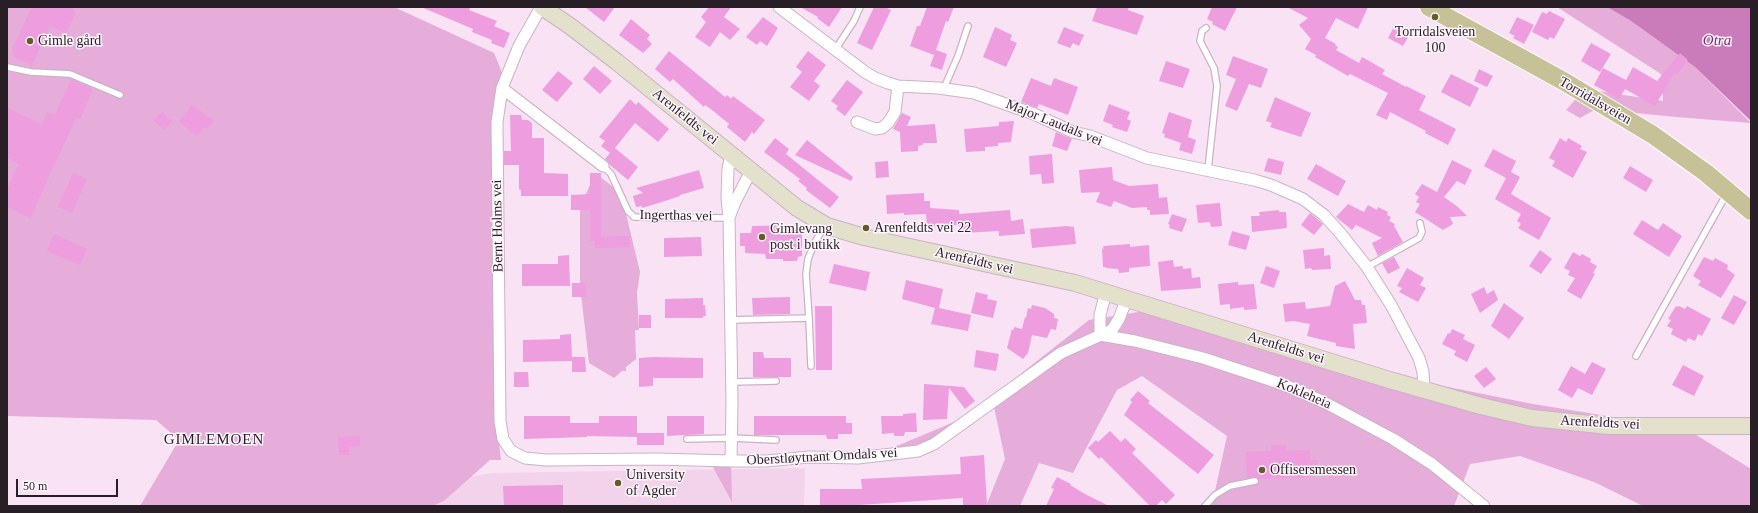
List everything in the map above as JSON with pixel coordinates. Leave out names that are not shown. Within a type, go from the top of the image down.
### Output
[{"type":"main road","name":"Torridalsveien","points":[[1429,7],[1564,82],[1653,135],[1700,168],[1751,211]]},
{"type":"street","name":"Bernt Holms vei","points":[[510,451],[503,439],[500,421],[499,260],[496,166],[497,122],[502,88],[519,46],[541,7]]},
{"type":"street","name":"Arenfeldts vei","points":[[541,7],[570,26],[618,62],[798,208],[827,226],[864,237],[1074,283],[1127,298],[1297,352],[1481,406],[1532,418],[1609,426],[1751,426]]},
{"type":"street","name":"Major Laudals vei","points":[[779,7],[835,50],[875,78],[898,86],[944,88],[974,93],[1004,102],[1059,126],[1147,158],[1208,170],[1271,185],[1303,199],[1324,215],[1367,267],[1400,319],[1419,358],[1423,372],[1424,389]]},
{"type":"street","points":[[857,122],[876,129],[882,128],[888,123],[895,112],[898,86]]},
{"type":"street","points":[[502,88],[603,166]]},
{"type":"street","name":"Ingerthas vei","points":[[731,154],[728,182],[731,461]]},
{"type":"street","name":"Ingerthas vei","points":[[729,218],[735,202],[751,171]]},
{"type":"street","points":[[1100,335],[1100,315],[1106,292]]},
{"type":"street","name":"Oberstløytnant Omdals vei","points":[[510,451],[525,458],[546,460],[656,459],[731,461],[766,461],[809,457],[858,458],[918,451],[934,444],[1061,353],[1112,330],[1119,319],[1127,298]]},
{"type":"street","name":"Kokleheia","points":[[1100,335],[1173,350],[1216,362],[1285,385],[1322,401],[1393,439],[1432,464],[1484,506]]},
{"type":"lane","points":[[835,50],[854,21],[860,7]]},
{"type":"lane","points":[[944,88],[958,56],[968,26]]},
{"type":"lane","points":[[1206,28],[1202,31],[1200,41],[1214,68],[1217,86],[1208,170]]},
{"type":"lane","points":[[7,68],[31,72],[70,74],[120,94]]},
{"type":"lane","name":"Ingerthas vei","points":[[603,166],[611,174],[628,210],[634,217],[729,218]]},
{"type":"lane","points":[[1636,356],[1729,191]]},
{"type":"lane","points":[[1367,267],[1419,238],[1422,232],[1420,223]]},
{"type":"lane","points":[[810,366],[806,274],[808,259],[821,232],[827,226]]},
{"type":"lane","points":[[730,320],[809,318]]},
{"type":"lane","points":[[731,382],[776,382]]},
{"type":"lane","points":[[686,439],[731,438],[776,440]]},
{"type":"lane","points":[[1205,506],[1215,495],[1230,486],[1255,481]]},
{"type":"shaded area","points":[[7,7],[394,7],[494,53],[505,80],[493,107],[499,209],[497,426],[501,460],[490,460],[445,500],[433,506],[140,506],[179,440],[156,420],[7,416]]},
{"type":"shaded area","points":[[1557,7],[1607,7],[1631,21],[1695,67],[1751,123],[1596,109],[1580,118],[1566,110],[1585,89],[1663,101],[1661,74]]},
{"type":"shaded area","points":[[595,173],[621,193],[640,272],[637,293],[639,330],[635,330],[636,359],[626,367],[626,371],[622,371],[614,378],[589,363],[580,285],[580,208]]},
{"type":"shaded area","points":[[1145,311],[1378,373],[1533,404],[1613,417],[1693,433],[1751,469],[1751,506],[1643,506],[1594,482],[1520,456],[1470,464],[1454,506],[1213,506],[1227,436],[1142,376],[1117,390],[1073,473],[1039,463],[1020,506],[986,506],[1005,459],[993,402],[934,444],[766,461],[731,461],[732,502],[709,460],[813,455],[892,448],[966,417],[1089,320]]},
{"type":"shaded area","name":"University of Agder","points":[[805,468],[804,506],[351,506],[372,493],[492,473]]},
{"type":"water","name":"Otra","points":[[1607,7],[1751,7],[1751,121],[1695,67],[1631,21]]},
{"type":"building","name":"Gimle gård","points":[[32,7],[72,7],[75,14],[66,33],[50,26],[32,65],[14,57],[12,49]]},
{"type":"building","points":[[421,7],[471,7],[469,10],[497,21],[494,26],[510,33],[504,48],[491,43],[492,40],[472,32],[473,29]]},
{"type":"building","points":[[585,7],[615,7],[604,22]]},
{"type":"building","points":[[709,7],[731,7],[724,17],[740,29],[730,40],[720,32],[710,47],[695,37],[706,22],[701,17]]},
{"type":"building","points":[[800,7],[842,7],[829,27],[817,18],[818,17]]},
{"type":"building","points":[[874,7],[885,7],[891,10],[872,50],[857,43]]},
{"type":"building","points":[[927,7],[954,7],[948,22],[946,21],[936,50],[947,54],[942,70],[930,66],[934,55],[910,46],[917,26],[920,26]]},
{"type":"building","points":[[1097,7],[1129,7],[1128,10],[1144,16],[1137,35],[1092,21]]},
{"type":"building","points":[[1212,7],[1237,7],[1225,31],[1212,24],[1213,22],[1207,19]]},
{"type":"building","points":[[1287,7],[1368,7],[1358,29],[1336,18],[1325,38],[1336,44],[1335,45],[1338,47],[1336,50],[1359,63],[1362,57],[1385,70],[1382,74],[1426,96],[1419,110],[1456,129],[1448,145],[1425,133],[1426,131],[1390,112],[1387,120],[1376,115],[1388,93],[1350,74],[1348,76],[1315,57],[1316,55],[1305,49],[1311,39],[1299,25],[1308,18]]},
{"type":"building","points":[[1549,11],[1565,19],[1554,39],[1550,37],[1548,40],[1532,32],[1542,12],[1547,14]]},
{"type":"building","points":[[763,17],[778,28],[767,46],[760,41],[757,45],[746,37]]},
{"type":"building","points":[[1517,17],[1534,25],[1524,44],[1513,38],[1515,36],[1509,33]]},
{"type":"building","points":[[631,19],[650,35],[647,39],[652,44],[643,53],[619,35]]},
{"type":"building","points":[[1395,25],[1410,34],[1403,46],[1388,38]]},
{"type":"building","points":[[995,27],[1012,35],[1010,40],[1017,43],[1006,67],[983,57]]},
{"type":"building","points":[[1064,27],[1084,35],[1079,46],[1073,43],[1070,48],[1057,43]]},
{"type":"building","points":[[1591,43],[1611,54],[1600,72],[1581,61]]},
{"type":"building","points":[[669,51],[725,97],[727,95],[731,99],[733,96],[765,120],[754,134],[752,132],[745,142],[727,127],[729,124],[712,110],[705,105],[704,107],[673,79],[670,82],[655,69]]},
{"type":"building","points":[[808,51],[826,65],[814,81],[820,86],[809,101],[790,87],[802,72],[796,67]]},
{"type":"building","points":[[1680,53],[1688,60],[1677,74],[1675,72],[1655,106],[1625,89],[1619,99],[1594,85],[1603,68],[1626,80],[1633,67],[1657,81]]},
{"type":"building","points":[[1233,56],[1268,69],[1261,88],[1249,84],[1237,111],[1225,106],[1236,79],[1226,75]]},
{"type":"building","points":[[1166,61],[1190,69],[1183,88],[1159,81]]},
{"type":"building","points":[[594,66],[612,81],[600,94],[583,79]]},
{"type":"building","points":[[1479,69],[1493,76],[1487,87],[1474,81]]},
{"type":"building","points":[[558,71],[573,83],[557,102],[542,90]]},
{"type":"building","points":[[1451,74],[1479,88],[1470,107],[1441,92]]},
{"type":"building","points":[[1031,78],[1051,86],[1054,78],[1078,87],[1068,115],[1039,104],[1037,108],[1021,102]]},
{"type":"building","points":[[71,79],[93,89],[80,119],[76,118],[30,218],[7,207],[7,190],[19,164],[7,158],[7,108],[42,124],[47,112],[55,115]]},
{"type":"building","points":[[847,80],[863,92],[845,116],[836,109],[838,106],[831,101]]},
{"type":"building","points":[[1275,97],[1311,113],[1301,137],[1270,127],[1272,123],[1266,121]]},
{"type":"building","points":[[630,99],[636,105],[638,102],[669,129],[658,142],[635,123],[615,148],[638,167],[628,180],[605,159],[610,153],[601,146],[605,141],[599,137]]},
{"type":"building","points":[[1109,104],[1130,112],[1127,119],[1131,121],[1127,132],[1112,127],[1113,125],[1103,121]]},
{"type":"building","points":[[192,105],[214,121],[207,129],[204,127],[197,136],[179,122]]},
{"type":"building","points":[[162,112],[172,121],[164,130],[154,121]]},
{"type":"building","points":[[1169,112],[1192,120],[1188,137],[1196,140],[1192,154],[1179,150],[1181,143],[1164,137],[1165,134],[1162,133]]},
{"type":"building","points":[[902,113],[911,117],[907,126],[935,124],[937,143],[923,143],[923,145],[918,146],[918,151],[901,152],[900,132],[893,129]]},
{"type":"building","points":[[510,115],[521,115],[522,120],[528,120],[532,123],[532,138],[544,138],[544,173],[568,174],[568,196],[521,196],[521,190],[519,189],[519,165],[504,165],[504,151],[511,151]]},
{"type":"building","points":[[1014,121],[1011,142],[998,143],[998,146],[985,147],[985,151],[966,152],[964,129],[999,126],[999,122]]},
{"type":"building","points":[[1056,132],[1072,139],[1067,151],[1052,146]]},
{"type":"building","points":[[775,138],[789,149],[786,154],[839,197],[830,208],[806,190],[807,188],[798,181],[800,179],[764,152]]},
{"type":"building","points":[[1560,138],[1566,142],[1568,138],[1582,146],[1580,149],[1587,152],[1573,178],[1552,166],[1555,161],[1549,158]]},
{"type":"building","points":[[807,140],[853,177],[851,181],[795,155]]},
{"type":"building","points":[[1493,149],[1516,161],[1511,172],[1520,177],[1511,194],[1551,218],[1539,240],[1518,228],[1521,224],[1517,221],[1521,214],[1495,199],[1506,178],[1484,166]]},
{"type":"building","points":[[1052,154],[1054,183],[1042,184],[1041,174],[1030,175],[1029,156]]},
{"type":"building","points":[[1268,158],[1284,162],[1281,175],[1264,171]]},
{"type":"building","points":[[1452,160],[1472,170],[1465,185],[1457,181],[1444,197],[1458,207],[1467,216],[1450,217],[1453,224],[1443,230],[1415,212],[1420,204],[1416,202],[1419,197],[1415,194],[1422,184],[1437,192]]},
{"type":"building","points":[[888,161],[889,177],[876,178],[875,162]]},
{"type":"building","points":[[1316,164],[1346,181],[1338,196],[1307,179]]},
{"type":"building","points":[[1630,166],[1653,180],[1646,192],[1623,178]]},
{"type":"building","points":[[1112,167],[1113,180],[1129,186],[1158,184],[1159,198],[1167,197],[1169,214],[1150,215],[1150,210],[1147,210],[1147,207],[1132,208],[1114,201],[1111,207],[1096,202],[1100,192],[1081,193],[1079,170]]},
{"type":"building","points":[[699,170],[704,188],[642,208],[642,206],[636,207],[633,196],[643,193],[636,188]]},
{"type":"building","points":[[73,173],[87,179],[72,213],[58,207]]},
{"type":"building","points":[[590,173],[601,173],[601,237],[630,236],[630,247],[595,248],[595,241],[590,241],[590,210],[571,210],[571,195],[590,194]]},
{"type":"building","points":[[924,193],[924,201],[930,201],[930,208],[959,210],[959,214],[1010,210],[1011,221],[1023,219],[1025,234],[999,236],[999,231],[963,233],[962,229],[959,229],[959,225],[927,227],[926,214],[887,214],[886,195]]},
{"type":"building","points":[[1220,203],[1222,226],[1211,227],[1210,222],[1198,223],[1196,205]]},
{"type":"building","points":[[1348,204],[1364,212],[1368,205],[1377,210],[1378,207],[1388,212],[1387,215],[1391,217],[1389,221],[1395,224],[1394,226],[1403,242],[1378,256],[1372,243],[1382,238],[1356,225],[1352,230],[1336,217]]},
{"type":"building","points":[[1279,210],[1279,212],[1286,212],[1287,228],[1252,232],[1251,216],[1260,216],[1259,212]]},
{"type":"building","points":[[1310,213],[1323,224],[1314,235],[1301,225]]},
{"type":"building","points":[[1172,214],[1187,219],[1182,232],[1169,228],[1170,225],[1168,224]]},
{"type":"building","points":[[1642,220],[1658,230],[1663,223],[1682,236],[1669,257],[1633,234]]},
{"type":"building","points":[[795,225],[802,231],[802,256],[798,257],[797,261],[766,259],[765,254],[745,253],[745,246],[740,246],[740,233],[751,233],[752,226]]},
{"type":"building","points":[[1067,226],[1074,227],[1076,244],[1032,248],[1030,229]]},
{"type":"building","points":[[1232,231],[1250,236],[1246,250],[1228,245]]},
{"type":"building","points":[[54,234],[87,249],[80,265],[47,251]]},
{"type":"building","points":[[701,237],[702,256],[664,257],[664,238]]},
{"type":"building","points":[[1130,244],[1130,247],[1149,245],[1150,266],[1129,268],[1129,272],[1119,273],[1118,269],[1103,267],[1103,246]]},
{"type":"building","points":[[1324,248],[1324,256],[1330,255],[1331,269],[1305,269],[1303,250]]},
{"type":"building","points":[[1540,250],[1552,259],[1541,274],[1529,266]]},
{"type":"building","points":[[1573,252],[1580,256],[1582,254],[1591,259],[1590,262],[1597,266],[1593,273],[1595,274],[1581,299],[1567,291],[1575,278],[1568,275],[1570,271],[1564,268]]},
{"type":"building","points":[[569,255],[570,286],[522,286],[522,264],[558,264],[558,256]]},
{"type":"building","points":[[1394,257],[1400,268],[1388,274],[1382,263]]},
{"type":"building","points":[[1704,257],[1713,261],[1715,258],[1728,265],[1727,269],[1735,275],[1721,298],[1698,285],[1701,281],[1693,276]]},
{"type":"building","points":[[1173,260],[1174,267],[1183,266],[1183,269],[1191,268],[1192,278],[1200,277],[1201,288],[1161,291],[1158,262]]},
{"type":"building","points":[[834,264],[870,272],[866,291],[829,283]]},
{"type":"building","points":[[1266,266],[1280,271],[1274,288],[1260,283]]},
{"type":"building","points":[[1407,268],[1424,278],[1420,285],[1426,288],[1418,302],[1399,292],[1402,288],[1397,286]]},
{"type":"building","points":[[906,280],[943,289],[939,308],[971,315],[968,331],[931,324],[935,308],[902,299]]},
{"type":"building","points":[[1345,281],[1355,300],[1361,300],[1362,305],[1365,305],[1367,323],[1353,324],[1355,349],[1336,346],[1336,343],[1307,336],[1310,324],[1293,321],[1285,322],[1283,304],[1305,302],[1306,309],[1330,306],[1335,286]]},
{"type":"building","points":[[1238,282],[1238,285],[1254,284],[1257,309],[1244,310],[1244,307],[1230,309],[1230,304],[1220,305],[1218,284]]},
{"type":"building","points":[[572,283],[585,283],[586,297],[572,297]]},
{"type":"building","points":[[1484,287],[1487,294],[1494,290],[1498,300],[1480,313],[1471,294]]},
{"type":"building","points":[[976,292],[988,295],[987,299],[997,301],[993,318],[971,313]]},
{"type":"building","points":[[1734,295],[1747,302],[1734,325],[1721,318]]},
{"type":"building","points":[[790,297],[790,314],[753,315],[752,298]]},
{"type":"building","points":[[703,298],[706,316],[703,316],[703,318],[665,318],[665,299]]},
{"type":"building","points":[[1504,303],[1524,318],[1509,339],[1491,326]]},
{"type":"building","points":[[1032,305],[1045,308],[1054,314],[1054,318],[1058,319],[1056,330],[1051,329],[1047,338],[1032,335],[1028,353],[1023,359],[1007,348],[1012,329],[1014,330],[1014,327],[1022,329],[1028,308],[1031,309]]},
{"type":"building","points":[[815,306],[832,306],[832,370],[816,370]]},
{"type":"building","points":[[1676,306],[1685,309],[1687,306],[1711,319],[1702,336],[1698,334],[1695,341],[1688,338],[1686,342],[1671,334],[1673,329],[1667,326],[1671,320],[1668,319]]},
{"type":"building","points":[[639,315],[651,315],[651,328],[639,328]]},
{"type":"building","points":[[1452,329],[1465,335],[1463,339],[1475,345],[1467,362],[1454,355],[1456,351],[1442,344]]},
{"type":"building","points":[[571,334],[572,357],[585,357],[586,372],[572,372],[572,361],[523,362],[523,340],[560,339],[560,335]]},
{"type":"building","points":[[976,350],[999,354],[996,371],[974,367]]},
{"type":"building","points":[[753,352],[763,352],[764,358],[791,358],[791,377],[753,377]]},
{"type":"building","points":[[639,358],[703,358],[703,378],[653,378],[653,386],[639,387]]},
{"type":"building","points":[[1592,362],[1606,369],[1592,395],[1578,388],[1572,398],[1558,390],[1571,366],[1585,374]]},
{"type":"building","points":[[1683,365],[1704,376],[1694,396],[1672,385]]},
{"type":"building","points":[[1486,367],[1496,379],[1484,388],[1474,376]]},
{"type":"building","points":[[514,372],[528,372],[529,387],[514,387]]},
{"type":"building","points":[[924,384],[964,387],[975,401],[965,409],[949,388],[947,419],[923,420]]},
{"type":"building","points":[[1138,391],[1150,401],[1148,403],[1214,455],[1198,474],[1124,415],[1132,402],[1130,400]]},
{"type":"building","points":[[916,413],[917,432],[905,432],[904,436],[894,436],[894,433],[882,434],[881,416],[903,416],[903,414]]},
{"type":"building","points":[[524,416],[570,416],[570,423],[599,423],[599,416],[637,416],[637,437],[587,436],[524,439]]},
{"type":"building","points":[[667,416],[704,416],[704,434],[667,436]]},
{"type":"building","points":[[754,416],[846,416],[846,423],[852,423],[852,434],[838,434],[838,439],[827,439],[826,435],[754,435]]},
{"type":"building","points":[[1110,431],[1121,442],[1125,438],[1136,449],[1132,453],[1175,495],[1166,504],[1162,500],[1156,506],[1150,506],[1101,457],[1099,459],[1088,448],[1096,440],[1098,442]]},
{"type":"building","points":[[637,433],[664,433],[664,445],[637,445]]},
{"type":"building","points":[[360,436],[360,446],[349,447],[349,455],[339,455],[338,437]]},
{"type":"building","points":[[1271,445],[1286,445],[1286,451],[1310,450],[1310,460],[1318,460],[1318,473],[1311,474],[1311,477],[1247,478],[1246,452],[1271,451]]},
{"type":"building","points":[[984,455],[987,506],[963,506],[963,498],[844,506],[820,506],[820,489],[862,489],[861,479],[961,474],[960,457]]},
{"type":"building","points":[[1057,477],[1071,484],[1070,485],[1085,494],[1109,506],[1046,506],[1054,489],[1051,488]]},
{"type":"building","points":[[563,485],[563,506],[504,506],[503,486]]},
{"type":"place","name":"Torridalsveien 100","points":[[1435,17]]},
{"type":"place","name":"Gimle gård","points":[[30,41]]},
{"type":"place","name":"Arenfeldts vei 22","points":[[866,228]]},
{"type":"place","name":"Gimlevang post i butikk","points":[[762,237]]},
{"type":"place","name":"Offisersmessen","points":[[1262,470]]},
{"type":"place","name":"University of Agder","points":[[618,483]]},
{"type":"district","name":"GIMLEMOEN","points":[[214,440]]}]
